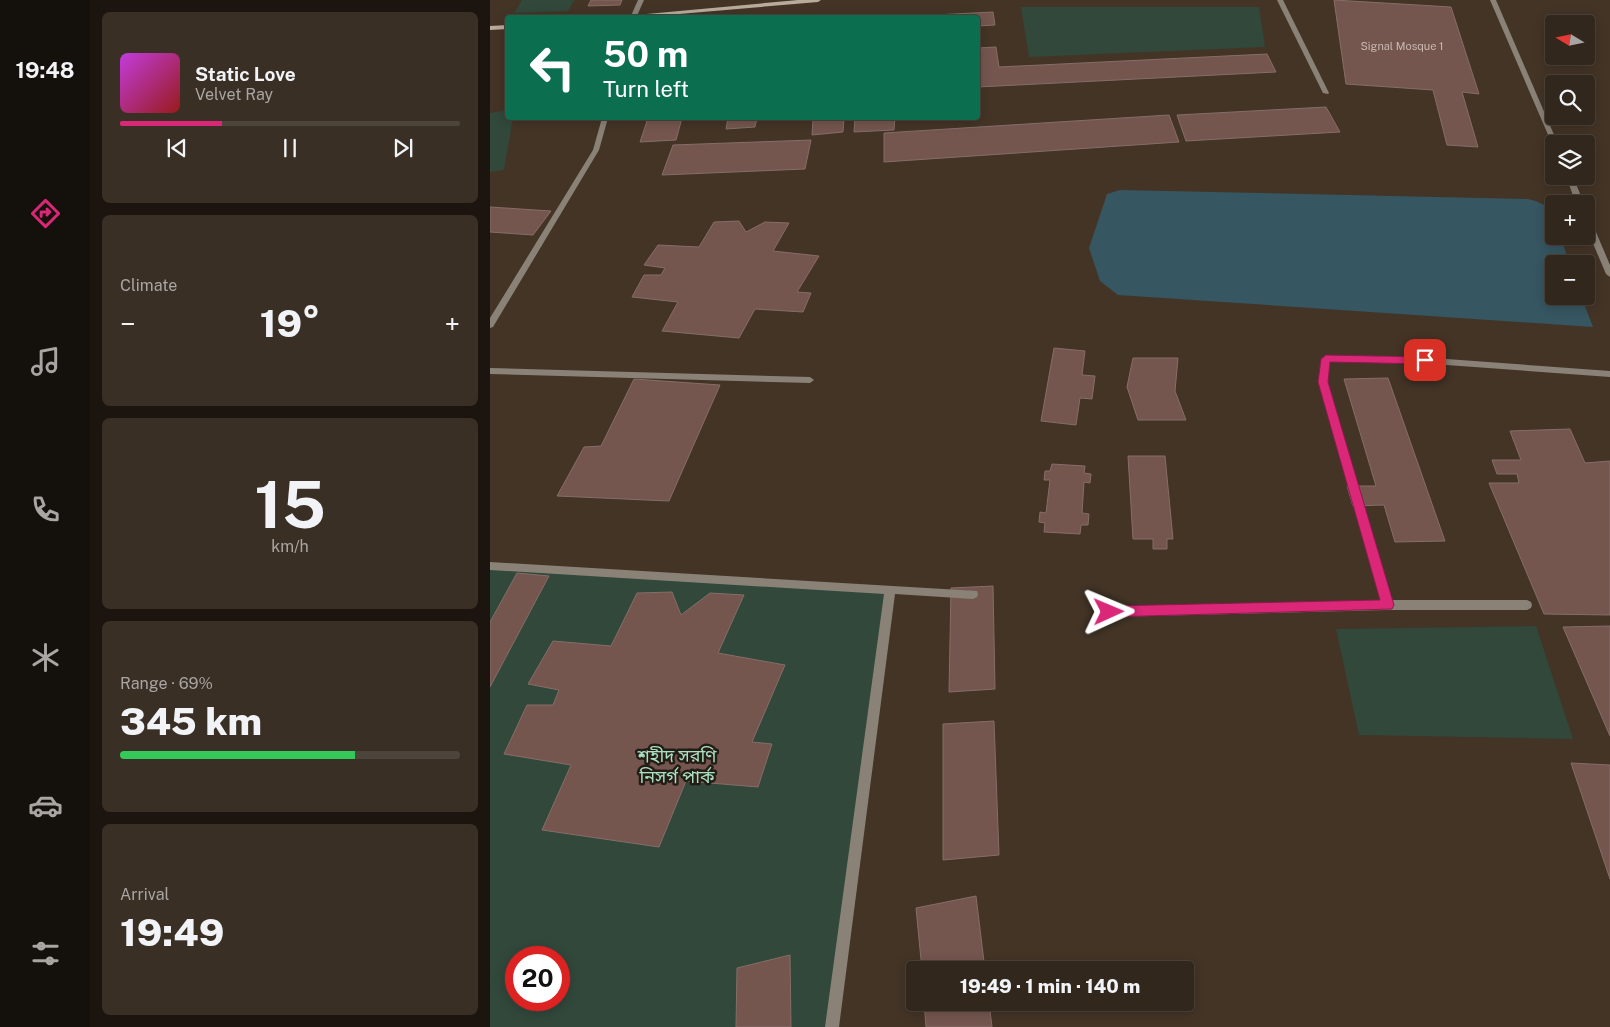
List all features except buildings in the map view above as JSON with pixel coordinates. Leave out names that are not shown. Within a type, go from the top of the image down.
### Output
[{"type":"street","points":[[634,15],[641,0]]},
{"type":"street","points":[[646,15],[818,0]]},
{"type":"street","points":[[1280,0],[1326,93]]},
{"type":"street","points":[[1493,0],[1551,135]]},
{"type":"street","points":[[490,28],[505,27]]},
{"type":"street","points":[[490,325],[596,150],[604,120]]},
{"type":"street","points":[[1595,239],[1610,274]]},
{"type":"street","points":[[1387,605],[1323,382],[1326,359],[1405,359],[1610,374]]},
{"type":"street","points":[[490,372],[810,380]]},
{"type":"street","points":[[490,566],[973,594]]},
{"type":"street","points":[[832,1027],[890,590]]},
{"type":"street","points":[[1109,612],[1387,605],[1527,605]]},
{"type":"green space","points":[[522,0],[574,0],[568,11],[514,13]]},
{"type":"green space","points":[[1021,7],[1259,7],[1265,47],[1029,57]]},
{"type":"green space","points":[[505,110],[505,120],[513,120],[504,170],[490,172],[490,113]]},
{"type":"green space","name":"শহীদ সরণি নিসর্গ পার্ক","points":[[490,566],[890,590],[832,1027],[490,1027]]},
{"type":"green space","points":[[1536,626],[1573,739],[1359,735],[1336,629]]},
{"type":"water","points":[[1120,190],[1528,199],[1536,201],[1545,206],[1545,245],[1563,245],[1567,255],[1545,255],[1545,305],[1584,305],[1593,327],[1118,295],[1100,281],[1089,248],[1107,194]]},
{"type":"route","points":[[1109,612],[1387,605],[1323,382],[1326,359],[1425,360]]}]
